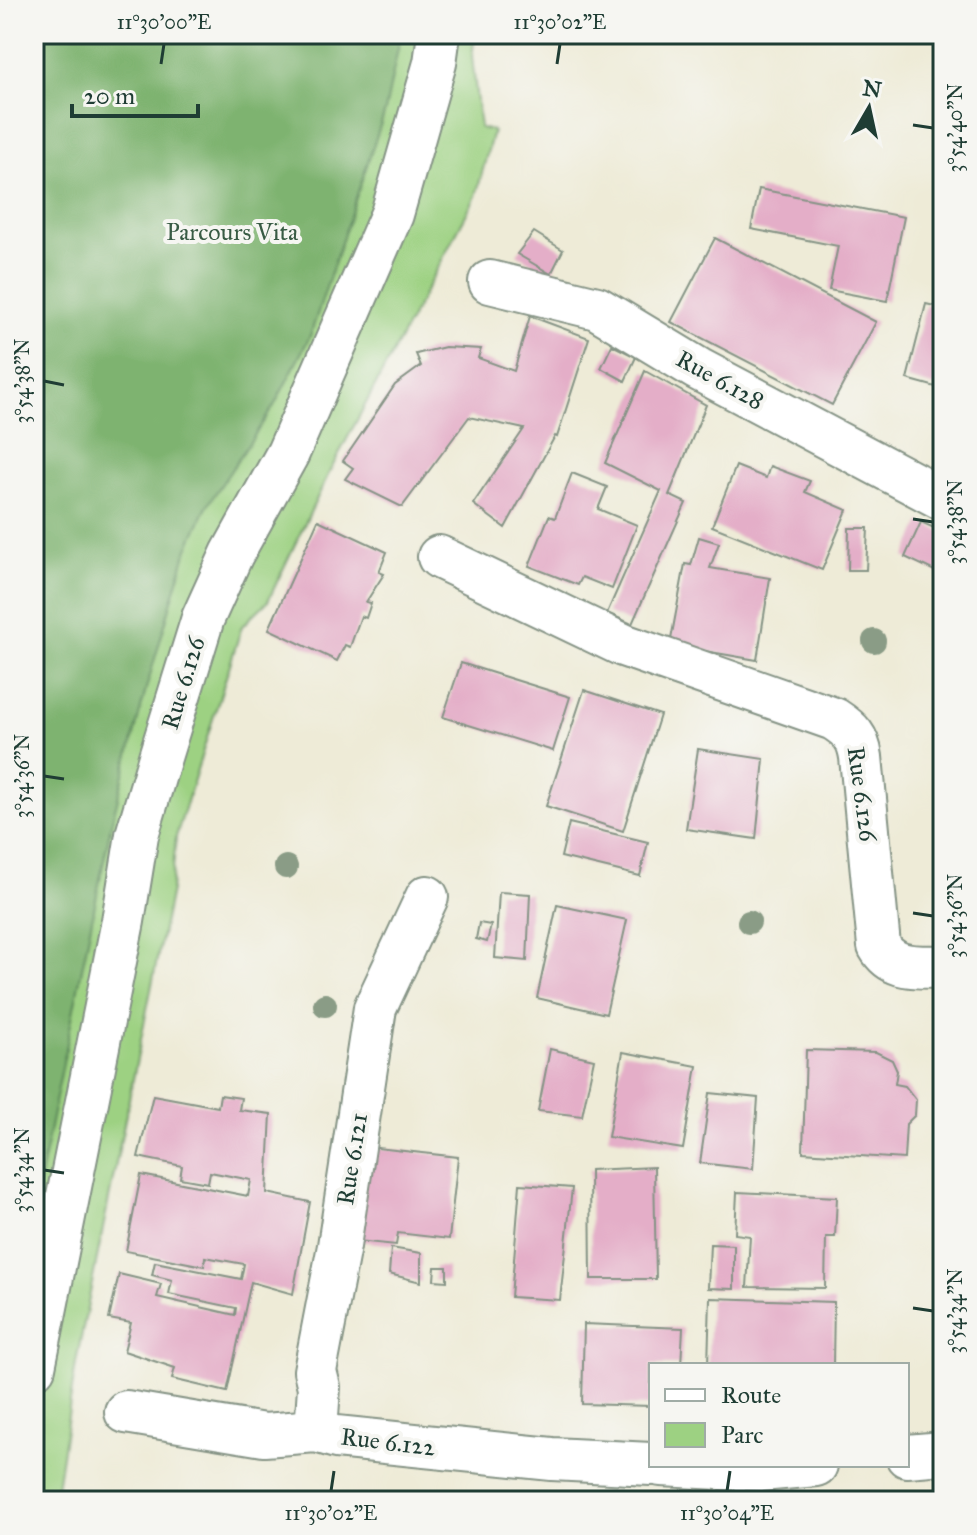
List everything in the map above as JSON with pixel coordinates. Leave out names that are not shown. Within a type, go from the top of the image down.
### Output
[{"type":"street","name":"Rue 6.126","points":[[34,1367],[123,921],[137,835],[160,757],[203,618],[232,554],[288,453],[392,214],[435,63],[439,34]]},
{"type":"street","name":"Rue 6.128","points":[[490,282],[597,308],[698,369],[943,499]]},
{"type":"street","name":"Rue 6.126","points":[[439,557],[623,645],[834,719],[852,730],[859,743],[861,757],[879,946],[886,957],[898,964],[943,967]]},
{"type":"street","name":"Rue 6.121","points":[[316,1431],[319,1387],[315,1371],[339,1246],[375,1008],[427,897]]},
{"type":"street","name":"Rue 6.122","points":[[126,1412],[264,1435],[316,1431],[336,1437],[552,1459],[649,1464]]},
{"type":"street","points":[[909,1456],[943,1453]]},
{"type":"street","points":[[670,1467],[760,1486],[811,1467]]},
{"type":"green space","name":"Parcours Vita","points":[[34,34],[475,34],[472,57],[480,128],[493,131],[476,196],[330,471],[268,601],[242,626],[176,837],[171,890],[76,1363],[55,1501],[34,1501]]},
{"type":"green space","name":"Parcours Vita","points":[[34,34],[401,34],[385,111],[310,336],[274,406],[207,506],[186,553],[146,689],[111,825],[34,1207]]},
{"type":"building","points":[[759,189],[904,217],[887,301],[829,290],[838,246],[751,229]]},
{"type":"building","points":[[534,232],[563,250],[551,274],[517,254]]},
{"type":"building","points":[[715,238],[876,322],[832,405],[671,322]]},
{"type":"building","points":[[926,304],[943,308],[943,389],[907,379]]},
{"type":"building","points":[[530,316],[589,338],[557,437],[505,528],[473,504],[524,429],[469,417],[402,507],[345,479],[353,468],[343,461],[395,385],[421,366],[416,354],[445,347],[481,349],[478,358],[514,371]]},
{"type":"building","points":[[612,345],[636,357],[625,381],[601,368]]},
{"type":"building","points":[[645,371],[706,405],[669,495],[686,503],[632,624],[607,613],[661,491],[605,463]]},
{"type":"building","points":[[736,466],[766,478],[770,466],[810,481],[805,492],[847,510],[822,570],[712,526]]},
{"type":"building","points":[[572,473],[607,487],[598,509],[637,525],[612,589],[582,577],[578,585],[529,566],[549,516],[555,518]]},
{"type":"building","points":[[318,520],[387,552],[379,572],[384,574],[366,602],[371,603],[366,618],[361,616],[350,647],[345,645],[337,661],[269,629]]},
{"type":"building","points":[[921,522],[943,532],[943,575],[905,557]]},
{"type":"building","points":[[849,528],[868,528],[866,570],[848,570]]},
{"type":"building","points":[[699,537],[719,543],[710,568],[770,578],[757,660],[670,645],[685,564],[691,565]]},
{"type":"building","points":[[461,663],[570,697],[553,751],[443,717]]},
{"type":"building","points":[[584,690],[660,715],[623,831],[546,806]]},
{"type":"building","points":[[698,749],[764,759],[756,839],[686,829]]},
{"type":"building","points":[[569,823],[648,842],[640,876],[561,857]]},
{"type":"building","points":[[499,892],[530,894],[527,961],[495,958]]},
{"type":"building","points":[[557,905],[627,920],[606,1014],[537,998]]},
{"type":"building","points":[[479,923],[491,925],[487,942],[476,939]]},
{"type":"building","points":[[550,1049],[594,1059],[582,1116],[538,1111]]},
{"type":"building","points":[[806,1050],[876,1052],[892,1060],[897,1071],[895,1084],[905,1086],[916,1100],[915,1115],[906,1124],[904,1159],[803,1152]]},
{"type":"building","points":[[623,1052],[697,1066],[683,1149],[608,1137]]},
{"type":"building","points":[[710,1093],[758,1098],[753,1169],[700,1163]]},
{"type":"building","points":[[153,1095],[218,1107],[220,1095],[241,1098],[239,1110],[271,1114],[267,1193],[310,1202],[293,1294],[251,1282],[227,1392],[172,1379],[175,1368],[124,1351],[131,1323],[109,1319],[119,1274],[161,1284],[157,1297],[235,1315],[236,1308],[169,1294],[172,1280],[152,1275],[155,1262],[241,1279],[244,1264],[205,1257],[204,1266],[126,1251],[141,1175],[248,1196],[251,1180],[210,1172],[208,1183],[180,1178],[182,1166],[138,1157]]},
{"type":"building","points":[[933,1137],[943,1138],[943,1167],[931,1166]]},
{"type":"building","points":[[359,1146],[458,1157],[449,1239],[398,1233],[396,1245],[348,1240]]},
{"type":"building","points":[[654,1167],[656,1279],[591,1279],[590,1170]]},
{"type":"building","points":[[520,1184],[572,1188],[560,1300],[511,1297]]},
{"type":"building","points":[[737,1192],[837,1197],[835,1237],[826,1237],[825,1288],[747,1287],[750,1236],[735,1234]]},
{"type":"building","points":[[710,1244],[734,1245],[734,1289],[708,1288]]},
{"type":"building","points":[[391,1248],[421,1253],[421,1282],[389,1274]]},
{"type":"building","points":[[435,1267],[447,1267],[447,1281],[434,1280]]},
{"type":"building","points":[[710,1298],[834,1302],[833,1363],[708,1363]]},
{"type":"building","points":[[584,1324],[683,1328],[681,1363],[649,1363],[649,1406],[582,1404]]}]
